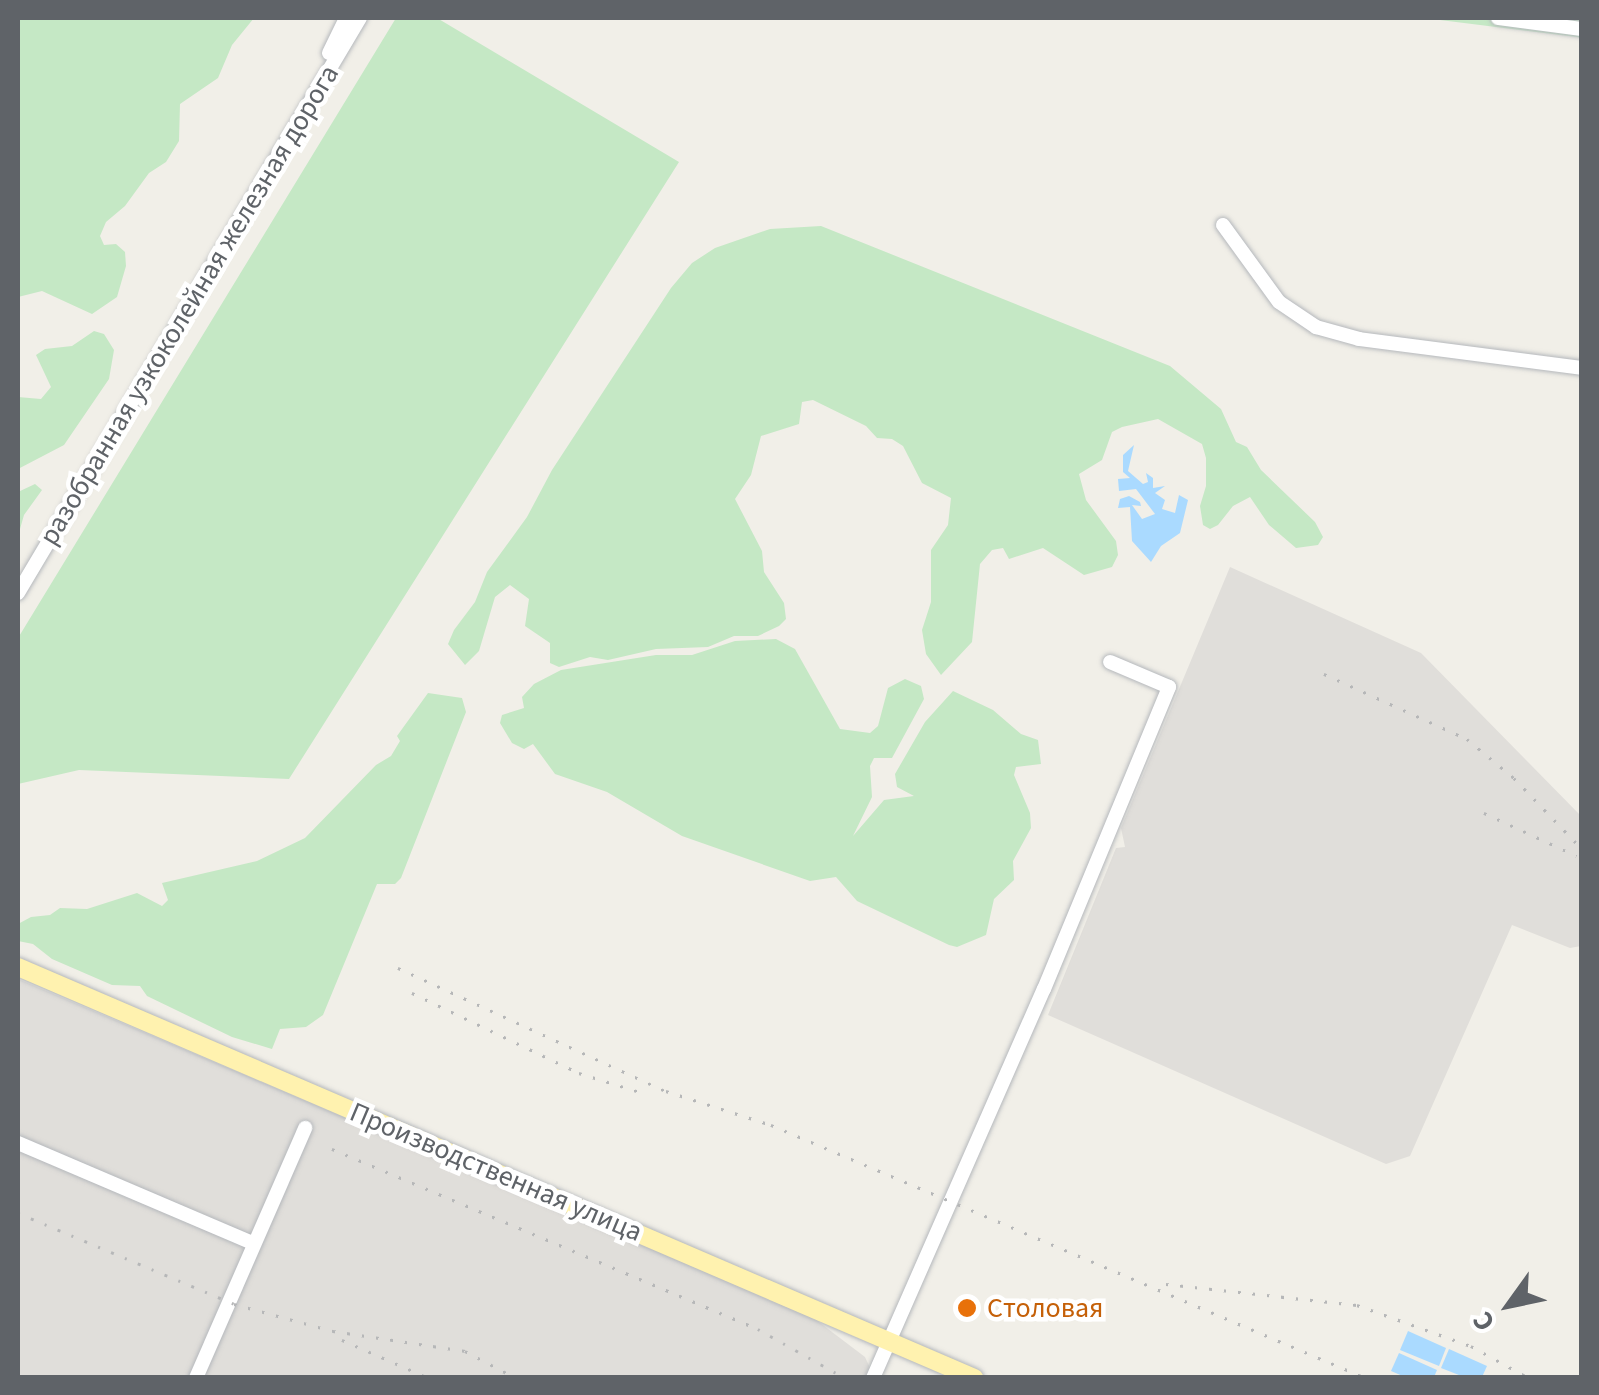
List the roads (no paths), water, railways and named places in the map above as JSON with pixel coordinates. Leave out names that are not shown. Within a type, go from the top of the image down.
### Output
[{"type":"main road","name":"Производственная улица","points":[[18,967],[974,1378]]},
{"type":"street","points":[[18,578],[346,18]]},
{"type":"street","name":"разобранная узкоколейная железная дорога","points":[[18,593],[360,18]]},
{"type":"street","points":[[1498,18],[1582,29]]},
{"type":"street","points":[[1223,225],[1279,302],[1316,327],[1344,337],[1582,368]]},
{"type":"street","points":[[873,1378],[1044,989],[1169,687],[1110,662]]},
{"type":"street","points":[[196,1378],[305,1128]]},
{"type":"street","points":[[18,1143],[252,1244]]},
{"type":"water","points":[[1134,445],[1128,471],[1143,484],[1148,482],[1146,473],[1153,478],[1153,488],[1165,486],[1155,493],[1165,500],[1162,509],[1175,513],[1179,495],[1188,500],[1180,533],[1161,546],[1151,562],[1132,541],[1130,507],[1118,508],[1120,499],[1129,496],[1140,502],[1141,506],[1132,505],[1142,519],[1155,514],[1136,489],[1119,491],[1118,479],[1130,478],[1123,472],[1123,455]]},
{"type":"water","points":[[1408,1331],[1446,1348],[1439,1366],[1400,1350]]},
{"type":"water","points":[[1449,1349],[1487,1366],[1482,1377],[1464,1377],[1441,1368]]},
{"type":"water","points":[[1399,1353],[1437,1370],[1434,1377],[1405,1377],[1391,1371]]},
{"type":"railway","points":[[1324,674],[1467,739],[1514,778],[1582,849]]},
{"type":"railway","points":[[1484,813],[1577,856]]},
{"type":"railway","points":[[398,968],[666,1091],[771,1125],[1366,1378]]},
{"type":"railway","points":[[412,993],[579,1073],[646,1094]]},
{"type":"railway","points":[[332,1149],[758,1329],[845,1378]]},
{"type":"railway","points":[[18,1213],[234,1304],[333,1331],[465,1351],[516,1378]]},
{"type":"railway","points":[[1166,1284],[1357,1305],[1471,1346],[1529,1378]]},
{"type":"railway","points":[[342,1340],[429,1378]]},
{"type":"place","name":"Cтоловая","points":[[967,1308]]}]
